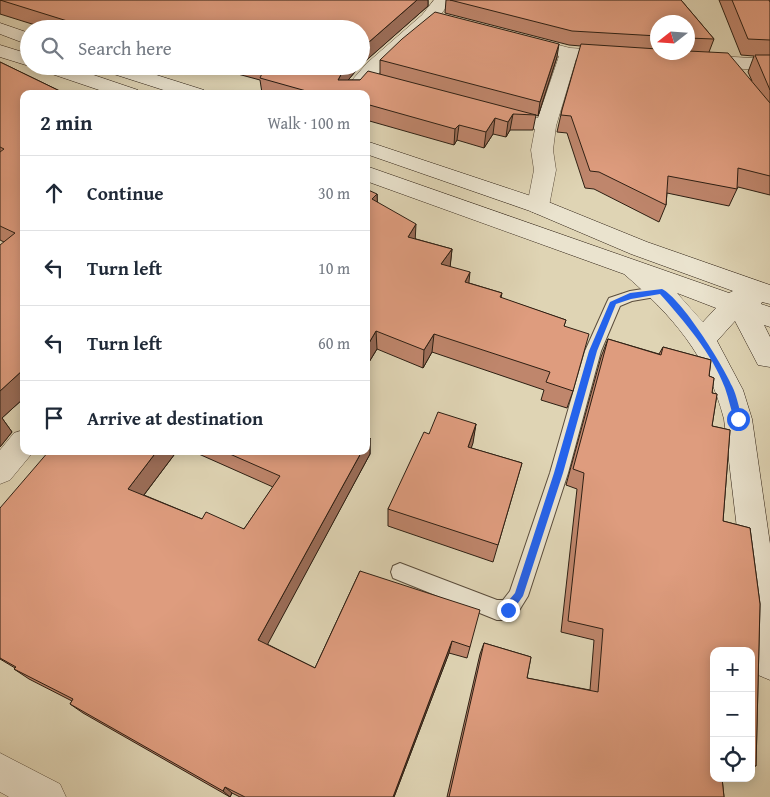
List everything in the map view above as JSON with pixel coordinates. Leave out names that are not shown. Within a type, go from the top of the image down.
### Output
[{"type":"main road","points":[[370,70],[438,8]]},
{"type":"main road","points":[[0,28],[20,36]]},
{"type":"main road","points":[[502,35],[569,53],[631,58]]},
{"type":"main road","points":[[0,51],[20,57]]},
{"type":"main road","points":[[538,206],[545,170],[542,150],[546,126],[569,53]]},
{"type":"main road","points":[[679,60],[770,65]]},
{"type":"main road","points":[[74,75],[119,90]]},
{"type":"main road","points":[[137,75],[184,90]]},
{"type":"main road","points":[[353,90],[363,77],[382,82]]},
{"type":"main road","points":[[479,108],[546,126]]},
{"type":"main road","points":[[370,148],[538,206],[622,242],[767,294]]},
{"type":"main road","points":[[370,174],[770,317]]},
{"type":"main road","points":[[631,267],[662,291],[703,341],[729,386],[738,419],[770,663]]},
{"type":"main road","points":[[725,280],[738,306],[754,330],[769,364]]},
{"type":"main road","points":[[703,341],[724,315],[738,306],[767,294]]},
{"type":"main road","points":[[0,471],[20,447]]},
{"type":"main road","points":[[0,772],[47,797]]},
{"type":"lane","points":[[400,572],[497,610],[508,610],[518,596],[559,473],[593,351],[614,302],[630,296],[662,291]]},
{"type":"building","points":[[0,0],[417,0],[370,41],[370,20],[64,20]]},
{"type":"building","points":[[450,0],[681,0],[694,15],[650,15],[650,36],[572,31]]},
{"type":"building","points":[[732,0],[769,0],[770,40],[748,39]]},
{"type":"building","points":[[435,12],[559,44],[540,102],[380,60]]},
{"type":"building","points":[[695,17],[714,39],[695,38]]},
{"type":"building","points":[[581,44],[650,48],[650,60],[695,60],[695,51],[728,53],[770,103],[770,176],[738,168],[737,189],[668,176],[666,205],[599,172],[590,171],[571,116],[561,115]]},
{"type":"building","points":[[755,55],[770,55],[770,90]]},
{"type":"building","points":[[0,62],[20,72],[20,75],[27,75],[58,90],[20,90],[20,373],[0,391],[0,245],[15,233],[0,226],[0,152],[4,149],[0,147]]},
{"type":"building","points":[[370,72],[536,115],[513,114],[508,122],[495,118],[486,132],[459,125],[455,129],[370,105],[370,90],[303,90],[260,78],[261,75],[341,75],[338,80],[360,80],[364,75],[370,75]]},
{"type":"building","points":[[370,191],[377,194],[372,199],[416,224],[408,237],[452,249],[441,264],[470,272],[465,282],[502,293],[500,297],[566,320],[564,326],[589,334],[573,391],[546,382],[550,372],[434,334],[424,350],[376,331],[370,341]]},
{"type":"building","points":[[608,339],[661,355],[663,347],[711,360],[709,376],[714,378],[712,393],[717,394],[712,426],[730,430],[723,521],[750,528],[760,604],[756,766],[755,647],[710,647],[710,782],[722,782],[724,797],[449,797],[484,643],[531,657],[527,678],[598,692],[603,629],[568,621],[584,473],[573,469]]},
{"type":"building","points":[[438,412],[476,424],[468,447],[522,463],[498,545],[388,509],[424,432],[429,434]]},
{"type":"building","points":[[46,455],[154,455],[128,489],[202,519],[206,512],[244,529],[280,476],[232,455],[360,455],[258,640],[315,668],[360,571],[480,610],[470,647],[452,641],[393,797],[245,797],[225,787],[223,791],[70,704],[73,699],[14,669],[16,667],[0,658],[0,508]]},
{"type":"route","points":[[508,610],[518,596],[559,473],[593,351],[614,302],[630,296],[662,291],[684,316],[711,354],[729,386],[738,419]]}]
